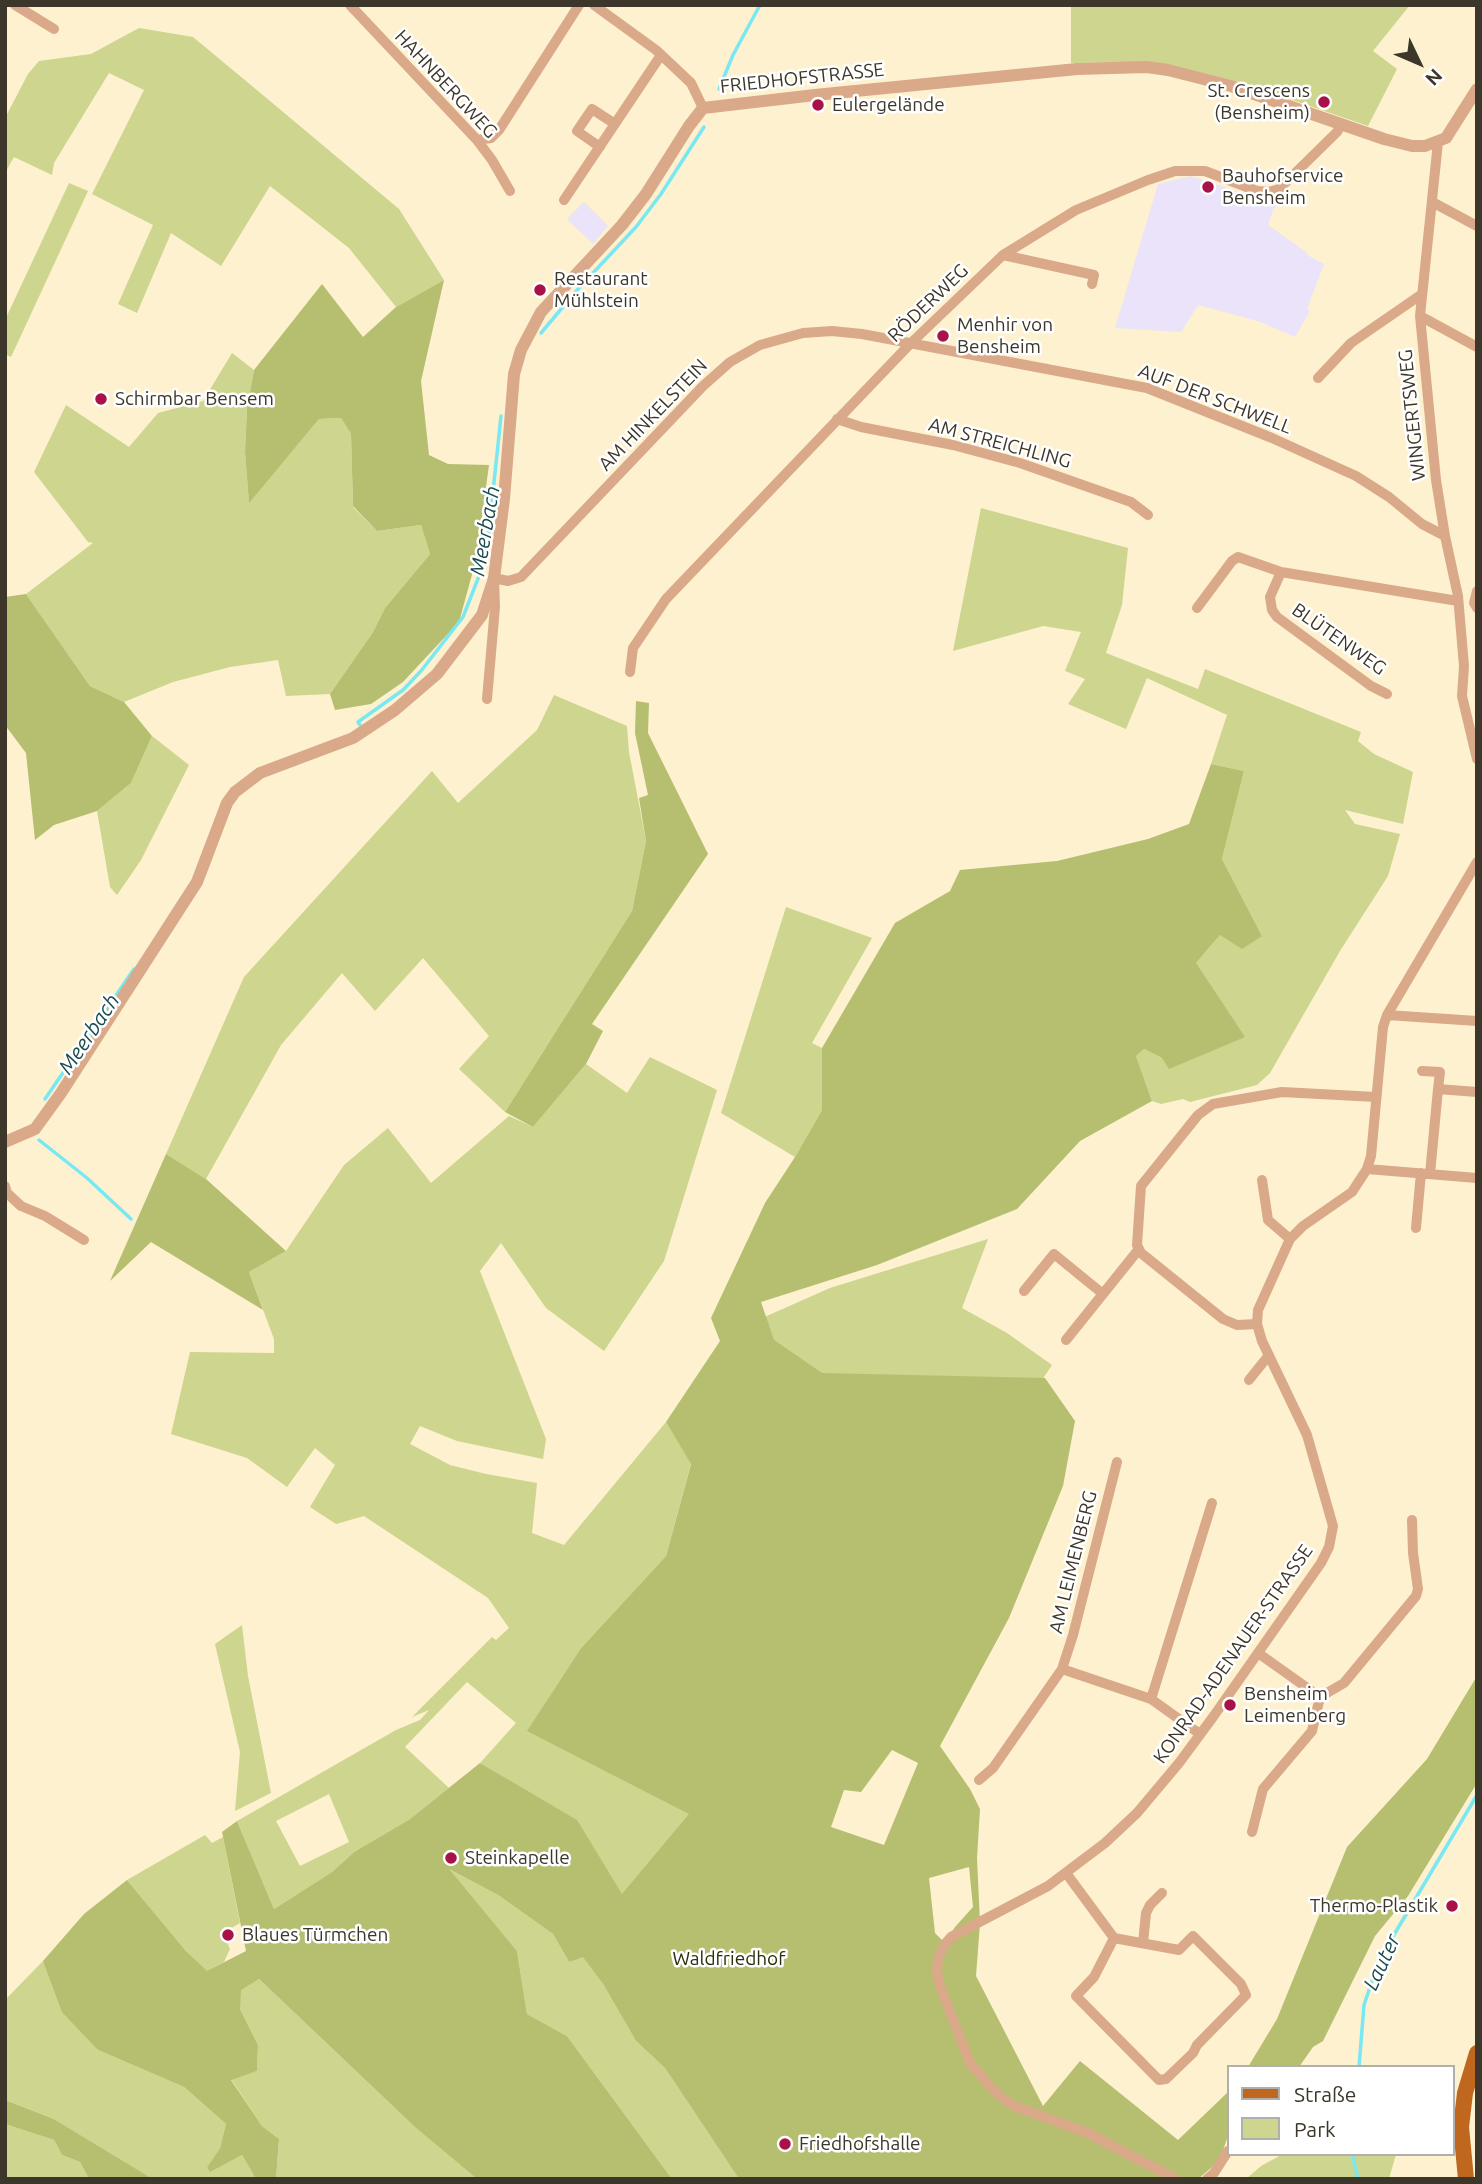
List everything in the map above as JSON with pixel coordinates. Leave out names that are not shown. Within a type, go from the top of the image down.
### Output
[{"type":"main road","points":[[1466,2179],[1459,2092],[1477,2053]]},
{"type":"street","points":[[15,5],[54,29]]},
{"type":"street","name":"HAHNBERGWEG","points":[[349,5],[477,140],[510,191]]},
{"type":"street","points":[[477,140],[491,138],[499,130],[579,5]]},
{"type":"street","points":[[594,5],[661,55],[691,83],[703,108]]},
{"type":"street","points":[[564,200],[661,55]]},
{"type":"street","name":"FRIEDHOFSTRASSE","points":[[487,699],[495,607],[494,578],[514,374],[521,350],[541,312],[622,225],[703,108],[815,94],[1077,69],[1147,67],[1231,86],[1384,139],[1412,146],[1438,142]]},
{"type":"street","points":[[1438,142],[1446,138],[1477,89]]},
{"type":"street","points":[[600,147],[578,131],[592,109],[615,124]]},
{"type":"street","name":"RÖDERWEG","points":[[630,672],[633,648],[666,599],[910,344],[1003,255],[1076,211],[1175,171],[1205,171],[1257,191],[1269,192],[1279,188],[1341,125]]},
{"type":"street","name":"WINGERTSWEG","points":[[1438,142],[1434,203],[1420,316],[1436,480],[1444,536],[1458,601],[1464,666],[1462,684],[1467,723],[1477,758]]},
{"type":"street","points":[[1434,203],[1477,226]]},
{"type":"street","points":[[1003,255],[1094,275],[1092,284]]},
{"type":"street","points":[[1318,378],[1351,343],[1422,294]]},
{"type":"street","points":[[1420,316],[1477,347]]},
{"type":"street","name":"AM HINKELSTEIN","points":[[494,578],[508,580],[521,577],[703,386],[730,362],[745,353],[783,337],[820,331],[862,334],[910,344]]},
{"type":"street","name":"AUF DER SCHWELL","points":[[910,344],[1147,388],[1272,438],[1356,476],[1389,497],[1422,524],[1444,536]]},
{"type":"street","name":"AM STREICHLING","points":[[837,419],[861,427],[953,445],[1020,463],[1131,502],[1148,515]]},
{"type":"street","name":"BLÜTENWEG","points":[[1197,608],[1232,561],[1238,557],[1281,572],[1458,601]]},
{"type":"street","name":"BLÜTENWEG","points":[[1281,572],[1270,597],[1272,610],[1277,617],[1371,686],[1387,694]]},
{"type":"street","points":[[5,1142],[35,1129],[61,1093],[197,882],[227,803],[235,793],[260,774],[353,738],[395,710],[437,674],[482,615],[494,578]]},
{"type":"street","points":[[1476,606],[1477,591]]},
{"type":"street","points":[[1376,1097],[1282,1092],[1219,1102],[1206,1108],[1141,1186],[1137,1245],[1139,1249],[1223,1320],[1237,1325],[1257,1324],[1262,1296],[1290,1238],[1352,1192],[1367,1169],[1371,1156],[1383,1027],[1387,1014],[1477,862]]},
{"type":"street","points":[[1387,1014],[1477,1021]]},
{"type":"street","points":[[1416,1228],[1440,1072],[1422,1071]]},
{"type":"street","points":[[1438,1088],[1477,1092]]},
{"type":"street","points":[[1367,1169],[1477,1178]]},
{"type":"street","points":[[1262,1180],[1268,1220],[1290,1238]]},
{"type":"street","points":[[5,1186],[7,1193],[21,1206],[46,1216],[83,1240]]},
{"type":"street","points":[[1066,1340],[1139,1249]]},
{"type":"street","points":[[1024,1291],[1054,1254],[1103,1294]]},
{"type":"street","name":"KONRAD-ADENAUER-STRASSE","points":[[1176,2179],[1088,2133],[1014,2106],[997,2094],[970,2063],[940,1986],[938,1958],[951,1937],[1019,1903],[1066,1873],[1105,1843],[1136,1813],[1173,1771],[1200,1734],[1329,1548],[1333,1526],[1307,1435],[1257,1324]]},
{"type":"street","points":[[1249,1380],[1269,1355]]},
{"type":"street","name":"AM LEIMENBERG","points":[[979,1780],[993,1768],[1062,1669],[1117,1462]]},
{"type":"street","points":[[1151,1699],[1212,1503]]},
{"type":"street","points":[[1252,1832],[1261,1793],[1312,1731],[1320,1697],[1344,1683],[1416,1596],[1418,1589],[1412,1520]]},
{"type":"street","points":[[1258,1653],[1320,1697]]},
{"type":"street","points":[[1062,1669],[1151,1699],[1200,1734]]},
{"type":"street","points":[[1066,1873],[1114,1938],[1179,1950],[1193,1936],[1246,1991],[1244,1998],[1197,2045],[1194,2053],[1162,2080],[1156,2078],[1076,1996],[1094,1977],[1114,1938]]},
{"type":"street","points":[[1143,1943],[1146,1913],[1162,1893]]},
{"type":"street","points":[[1208,2179],[1226,2154]]},
{"type":"shaded area","points":[[1191,176],[1278,205],[1273,210],[1268,225],[1307,255],[1324,264],[1307,309],[1310,311],[1295,337],[1258,321],[1198,305],[1181,332],[1115,328],[1158,184]]},
{"type":"shaded area","points":[[584,202],[608,226],[593,244],[567,219]]},
{"type":"green space","points":[[1071,5],[1410,5],[1373,51],[1397,69],[1368,126],[1243,83],[1171,65],[1153,62],[1071,63]]},
{"type":"green space","points":[[139,28],[193,37],[399,209],[444,280],[396,307],[349,248],[270,186],[221,266],[171,233],[137,313],[118,304],[153,225],[92,194],[144,90],[109,73],[54,163],[52,175],[14,157],[5,173],[5,118],[28,74],[39,61],[91,54]]},
{"type":"green space","points":[[69,183],[88,191],[11,357],[5,354],[5,320]]},
{"type":"green space","points":[[444,280],[421,381],[429,455],[448,464],[489,465],[476,560],[459,622],[403,682],[371,704],[335,710],[330,694],[373,632],[385,608],[430,554],[421,525],[377,531],[353,506],[351,434],[341,418],[319,419],[249,503],[245,452],[247,408],[254,370],[322,284],[363,337],[396,307]]},
{"type":"green space","points":[[232,353],[254,370],[247,408],[245,452],[249,502],[319,419],[341,418],[351,434],[353,507],[377,531],[421,525],[430,554],[385,608],[373,632],[330,694],[286,696],[278,660],[230,667],[173,682],[124,702],[90,686],[26,594],[93,543],[88,542],[34,472],[66,405],[129,447],[158,413],[203,401]]},
{"type":"green space","points":[[981,508],[1128,548],[1122,605],[1106,653],[1198,689],[1205,669],[1361,732],[1358,741],[1374,754],[1413,772],[1403,824],[1345,810],[1355,824],[1400,834],[1388,876],[1340,951],[1270,1073],[1257,1085],[1190,1102],[1183,1099],[1161,1104],[1152,1101],[1136,1056],[1144,1049],[1162,1058],[1196,963],[1220,935],[1262,936],[1222,859],[1244,771],[1211,764],[1227,715],[1147,678],[1126,729],[1068,704],[1085,679],[1065,671],[1081,632],[1043,626],[953,651]]},
{"type":"green space","points":[[26,594],[90,686],[124,702],[152,736],[131,783],[97,811],[54,825],[35,840],[26,753],[5,725],[5,597]]},
{"type":"green space","points":[[554,695],[627,726],[629,752],[646,841],[632,911],[505,1112],[459,1069],[489,1036],[423,958],[375,1011],[342,973],[281,1045],[206,1179],[166,1154],[244,977],[432,771],[458,803],[537,730]]},
{"type":"green space","points":[[636,701],[649,703],[648,733],[708,854],[592,1024],[603,1031],[586,1064],[533,1127],[505,1112],[632,911],[646,841],[639,798],[648,795],[635,733]]},
{"type":"green space","points":[[152,736],[189,765],[141,860],[117,895],[110,887],[97,811],[131,783]]},
{"type":"green space","name":"Waldfriedhof","points":[[1211,764],[1244,771],[1222,859],[1262,936],[1242,949],[1220,935],[1196,963],[1245,1037],[1169,1069],[1162,1058],[1144,1049],[1136,1056],[1152,1101],[1080,1141],[1017,1209],[877,1265],[761,1302],[774,1340],[822,1373],[1045,1378],[1075,1421],[1063,1486],[1009,1618],[940,1746],[970,1789],[980,1809],[977,1858],[980,1923],[976,1976],[1043,2106],[1080,2061],[1178,2140],[1226,2094],[1226,2142],[1221,2156],[1198,2179],[739,2179],[665,2068],[636,2041],[603,1984],[583,1957],[569,1962],[553,1934],[498,1895],[449,1869],[517,1951],[527,2014],[567,2036],[672,2179],[477,2179],[416,2128],[259,1979],[241,1990],[240,2009],[258,2045],[257,2071],[231,2080],[262,2126],[279,2139],[276,2179],[256,2179],[242,2155],[210,2172],[207,2167],[220,2148],[226,2124],[184,2087],[98,2050],[62,2012],[43,1961],[84,1914],[127,1880],[186,1951],[207,1971],[246,1951],[222,1832],[237,1821],[274,1909],[332,1872],[354,1852],[410,1819],[480,1763],[577,1820],[622,1894],[689,1814],[527,1731],[582,1647],[666,1556],[691,1464],[666,1422],[720,1341],[711,1318],[765,1203],[822,1110],[822,1048],[895,923],[950,891],[960,870],[1057,861],[1148,839],[1189,824]],"holes":[[[892,1750],[918,1763],[884,1845],[831,1827],[844,1790],[861,1792]],[[969,1867],[973,1907],[945,1943],[935,1933],[929,1878]]]},
{"type":"green space","points":[[786,907],[872,938],[812,1043],[822,1048],[822,1110],[795,1157],[721,1113]]},
{"type":"green space","points":[[650,1057],[717,1090],[664,1261],[604,1351],[546,1308],[501,1243],[480,1271],[546,1439],[543,1459],[457,1441],[420,1426],[410,1444],[450,1465],[537,1483],[532,1533],[564,1545],[666,1422],[691,1463],[666,1556],[582,1647],[714,1789],[622,1895],[596,1854],[516,1785],[480,1763],[516,1723],[467,1682],[405,1747],[449,1788],[410,1819],[354,1852],[332,1872],[274,1909],[237,1821],[396,1730],[420,1720],[429,1710],[412,1717],[492,1637],[496,1640],[509,1628],[488,1598],[364,1516],[336,1524],[310,1507],[335,1465],[315,1448],[287,1487],[247,1458],[171,1434],[190,1352],[274,1353],[274,1339],[249,1272],[286,1251],[344,1165],[388,1128],[431,1183],[509,1116],[533,1127],[586,1064],[627,1093]],"holes":[[[329,1794],[349,1842],[300,1866],[276,1821]]]},
{"type":"green space","points":[[166,1154],[206,1179],[286,1251],[249,1272],[263,1310],[151,1242],[110,1281]]},
{"type":"green space","points":[[988,1239],[962,1308],[1007,1333],[1052,1365],[1042,1380],[807,1443],[760,1319],[830,1288]]},
{"type":"green space","points":[[242,1625],[248,1676],[271,1793],[235,1811],[240,1752],[215,1644]]},
{"type":"green space","points":[[1477,1676],[1477,1783],[1408,1896],[1375,1936],[1323,2041],[1313,2047],[1300,2065],[1249,2065],[1277,2019],[1347,1847],[1427,1759]]},
{"type":"green space","points":[[205,1835],[212,1843],[223,1837],[240,1923],[223,1933],[230,1949],[224,1962],[206,1972],[127,1880]]},
{"type":"green space","points":[[447,1868],[498,1895],[553,1934],[569,1962],[583,1956],[603,1984],[636,2041],[665,2068],[739,2179],[672,2179],[567,2036],[527,2014],[517,1951]]},
{"type":"green space","points":[[43,1961],[98,2050],[184,2087],[226,2124],[220,2148],[207,2167],[211,2171],[242,2155],[256,2179],[153,2179],[54,2119],[5,2100],[5,2000]]},
{"type":"green space","points":[[259,1979],[416,2128],[477,2179],[276,2179],[279,2139],[262,2126],[231,2079],[257,2071],[258,2045],[240,2009],[240,1990]]},
{"type":"green space","points":[[5,2100],[54,2119],[153,2179],[89,2179],[80,2162],[62,2155],[54,2140],[5,2124]]},
{"type":"green space","points":[[5,2124],[54,2140],[62,2155],[80,2162],[89,2179],[5,2179]]},
{"type":"green space","points":[[1279,2156],[1395,2156],[1389,2179],[1246,2179],[1261,2166]]},
{"type":"waterway","name":"Meerbach","points":[[719,89],[733,55],[760,5]]},
{"type":"waterway","name":"Meerbach","points":[[541,333],[636,227],[661,194],[704,127]]},
{"type":"waterway","name":"Meerbach","points":[[360,725],[358,722],[403,690],[463,617],[481,571],[488,539],[501,416]]},
{"type":"waterway","name":"Meerbach","points":[[45,1099],[134,969]]},
{"type":"waterway","points":[[39,1140],[87,1178],[131,1219]]},
{"type":"waterway","name":"Lauter","points":[[1359,2065],[1364,2005],[1379,1960],[1477,1795]]},
{"type":"waterway","name":"Lauter","points":[[1352,2156],[1358,2179]]},
{"type":"place","name":"St. Crescens (Bensheim)","points":[[1324,102]]},
{"type":"place","name":"Eulergelände","points":[[818,105]]},
{"type":"place","name":"Bauhofservice Bensheim","points":[[1208,187]]},
{"type":"place","name":"Restaurant Mühlstein","points":[[540,290]]},
{"type":"place","name":"Menhir von Bensheim","points":[[943,336]]},
{"type":"place","name":"Schirmbar Bensem","points":[[101,399]]},
{"type":"place","name":"Bensheim Leimenberg","points":[[1230,1705]]},
{"type":"place","name":"Steinkapelle","points":[[451,1858]]},
{"type":"place","name":"Thermo-Plastik","points":[[1452,1906]]},
{"type":"place","name":"Blaues Türmchen","points":[[228,1935]]},
{"type":"place","name":"Friedhofshalle","points":[[785,2144]]}]
